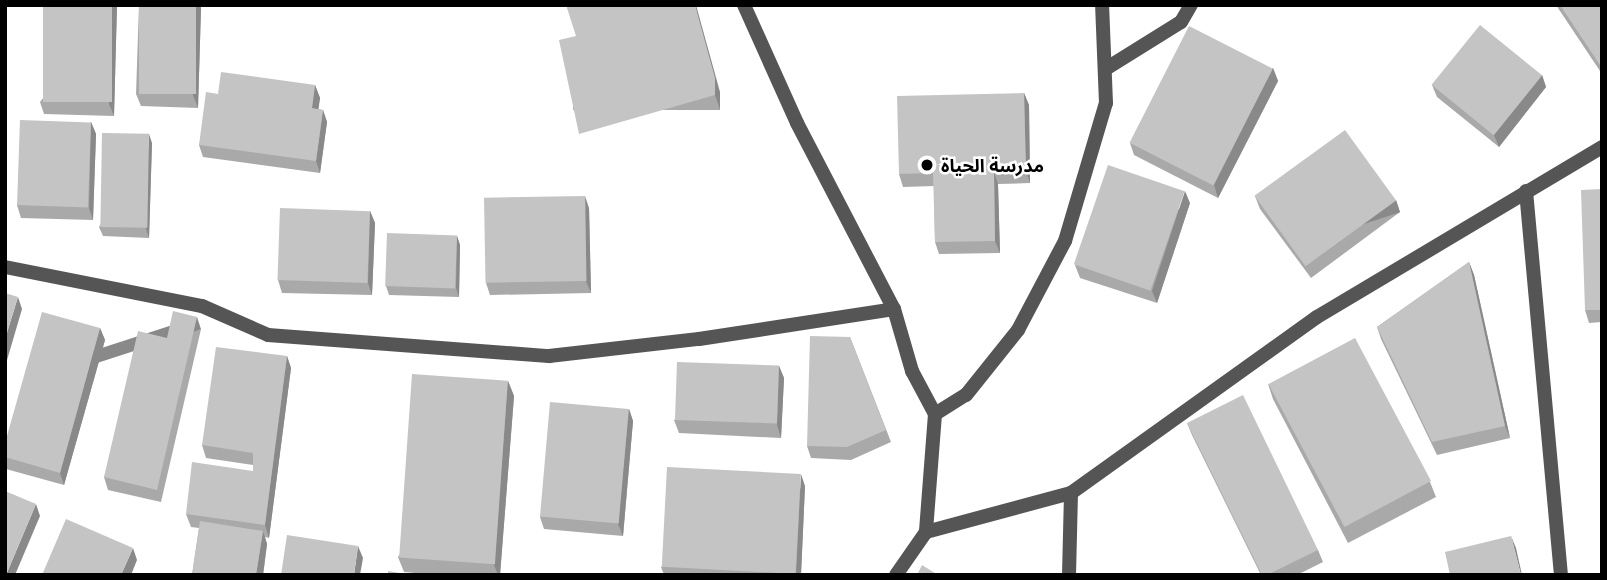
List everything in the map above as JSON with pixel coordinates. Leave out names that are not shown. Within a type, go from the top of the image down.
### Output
[{"type":"street","points":[[744,5],[797,123],[894,309],[912,371],[935,414],[926,532],[896,575]]},
{"type":"street","points":[[935,414],[967,396],[1018,330],[1065,241],[1106,103],[1107,68],[1101,5]]},
{"type":"street","points":[[1107,68],[1181,22],[1191,5]]},
{"type":"street","points":[[926,532],[1071,493],[1317,317],[1602,147]]},
{"type":"street","points":[[1525,191],[1561,575]]},
{"type":"street","points":[[5,267],[202,306],[268,335],[549,356],[699,339],[894,309]]},
{"type":"street","points":[[1069,575],[1071,493]]},
{"type":"building","points":[[43,5],[112,5],[112,102],[43,102]]},
{"type":"building","points":[[139,5],[196,5],[196,94],[139,94]]},
{"type":"building","points":[[567,5],[695,5],[715,78],[715,95],[579,134],[559,40],[576,36]]},
{"type":"building","points":[[1560,5],[1602,5],[1602,68]]},
{"type":"building","points":[[1480,25],[1542,75],[1494,135],[1432,85]]},
{"type":"building","points":[[1189,26],[1273,69],[1213,185],[1130,143]]},
{"type":"building","points":[[221,72],[315,85],[312,108],[323,110],[316,161],[199,145],[206,92],[218,94]]},
{"type":"building","points":[[1024,93],[1026,171],[994,172],[995,241],[935,242],[933,173],[899,174],[897,96]]},
{"type":"building","points":[[20,120],[91,122],[88,207],[17,205]]},
{"type":"building","points":[[1345,130],[1396,200],[1306,266],[1254,196]]},
{"type":"building","points":[[102,133],[149,134],[147,228],[100,227]]},
{"type":"building","points":[[1108,165],[1185,191],[1150,291],[1074,264]]},
{"type":"building","points":[[1602,189],[1602,310],[1585,310],[1581,190]]},
{"type":"building","points":[[585,196],[586,281],[485,283],[484,198]]},
{"type":"building","points":[[280,208],[370,211],[367,283],[277,280]]},
{"type":"building","points":[[387,233],[457,235],[455,288],[385,286]]},
{"type":"building","points":[[1469,262],[1505,426],[1432,442],[1377,327]]},
{"type":"building","points":[[5,293],[18,297],[5,339]]},
{"type":"building","points":[[173,311],[197,317],[157,490],[104,477],[138,331],[167,338]]},
{"type":"building","points":[[42,312],[100,328],[60,473],[5,457],[5,443]]},
{"type":"building","points":[[810,336],[850,337],[886,430],[847,447],[807,446]]},
{"type":"building","points":[[1355,338],[1431,481],[1345,527],[1268,384]]},
{"type":"building","points":[[216,347],[287,356],[265,525],[186,514],[192,462],[253,471],[253,453],[202,445]]},
{"type":"building","points":[[677,362],[779,366],[777,424],[675,420]]},
{"type":"building","points":[[412,374],[508,381],[495,564],[399,558]]},
{"type":"building","points":[[1243,395],[1318,550],[1267,575],[1262,575],[1187,423]]},
{"type":"building","points":[[550,402],[629,409],[619,523],[540,517]]},
{"type":"building","points":[[667,467],[801,474],[796,574],[662,567]]},
{"type":"building","points":[[5,491],[36,504],[6,575],[5,575]]},
{"type":"building","points":[[66,519],[133,548],[121,575],[42,575]]},
{"type":"building","points":[[200,521],[263,531],[256,575],[192,575]]},
{"type":"building","points":[[287,535],[358,546],[354,575],[281,575]]},
{"type":"building","points":[[1511,536],[1521,575],[1450,575],[1445,552]]},
{"type":"building","points":[[922,565],[938,575],[917,575]]},
{"type":"building","points":[[388,571],[412,575],[388,575]]},
{"type":"place","name":"مدرسة الحياة","points":[[927,165]]}]
